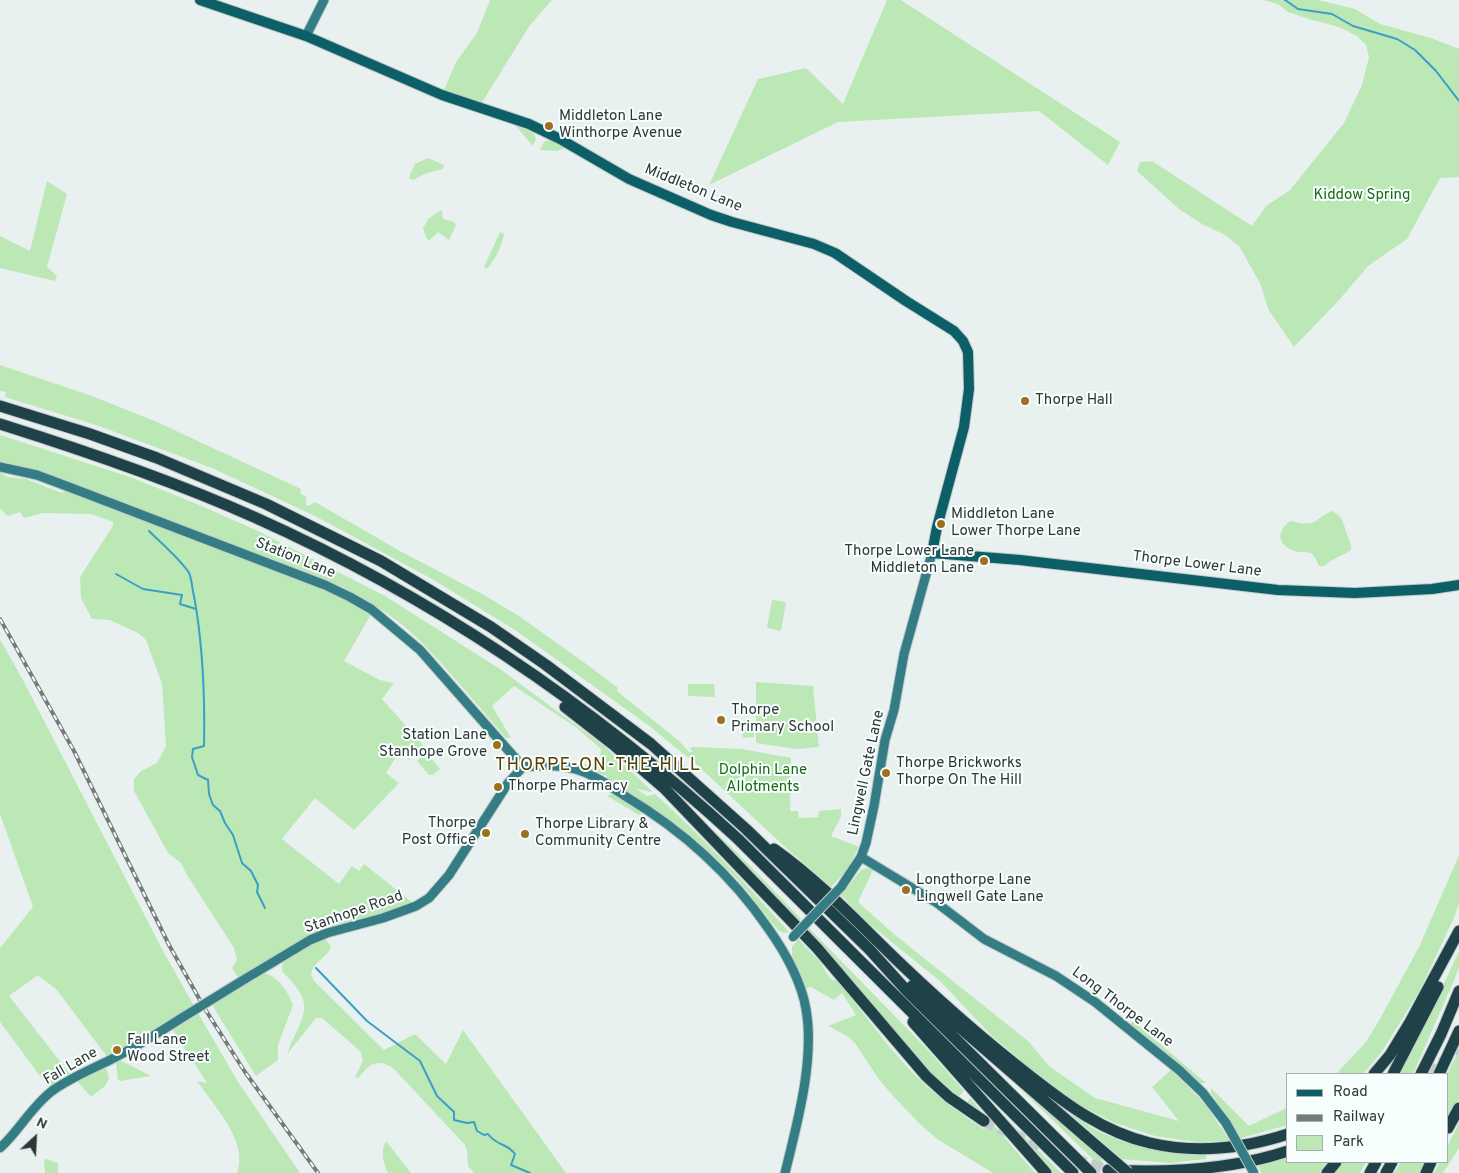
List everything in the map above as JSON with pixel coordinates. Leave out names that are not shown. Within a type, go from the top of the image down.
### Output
[{"type":"highway","points":[[0,406],[90,434],[192,472],[266,504],[381,561],[492,628],[599,703],[651,744],[746,830],[869,949],[1128,1173]]},
{"type":"highway","points":[[0,424],[141,470],[255,517],[392,586],[491,646],[534,675],[618,737],[700,803],[794,894],[1073,1173]]},
{"type":"highway","points":[[447,619],[592,728],[664,788],[817,948],[926,1076],[949,1097],[984,1121]]},
{"type":"highway","points":[[746,830],[796,865],[831,895],[905,967],[1002,1054],[1054,1095],[1099,1124],[1149,1143],[1188,1149],[1249,1145],[1286,1135]]},
{"type":"highway","points":[[1375,1073],[1390,1055],[1410,1022],[1458,932]]},
{"type":"highway","points":[[1394,1073],[1436,992],[1458,932]]},
{"type":"highway","points":[[869,949],[907,991],[1090,1173]]},
{"type":"highway","points":[[885,987],[928,1040],[1046,1173]]},
{"type":"highway","points":[[1422,1073],[1459,991]]},
{"type":"highway","points":[[1438,1073],[1459,1031]]},
{"type":"highway","points":[[1449,1126],[1459,1108]]},
{"type":"highway","points":[[1108,1170],[1134,1172],[1190,1170],[1225,1166],[1286,1151]]},
{"type":"highway","points":[[1327,1173],[1335,1163]]},
{"type":"main road","name":"Middleton Lane","points":[[200,0],[306,36],[442,95],[529,124],[560,139],[629,179],[710,215],[814,244],[835,253],[954,331],[963,341],[968,352],[969,389],[964,427],[936,527],[932,552]]},
{"type":"main road","name":"Thorpe Lower Lane","points":[[932,552],[1020,560],[1278,590],[1355,593],[1432,589],[1459,585]]},
{"type":"street","points":[[306,36],[324,0]]},
{"type":"street","name":"Station Lane","points":[[0,467],[37,475],[325,585],[350,597],[389,623],[424,653],[523,767]]},
{"type":"street","name":"Lingwell Gate Lane","points":[[781,946],[841,887],[861,857],[869,831],[885,740],[894,710],[904,654],[932,552]]},
{"type":"street","points":[[523,767],[559,766],[578,770],[603,782],[648,810],[700,849],[726,874],[781,946],[798,980],[806,1006],[809,1029],[808,1055],[785,1173]]},
{"type":"street","name":"Stanhope Road","points":[[245,979],[310,940],[327,933],[383,918],[416,906],[429,898],[449,874],[508,783],[523,767]]},
{"type":"street","name":"Long Thorpe Lane","points":[[861,857],[937,903],[984,939],[1056,976],[1095,1002],[1179,1070],[1203,1093],[1226,1123],[1254,1173]]},
{"type":"street","name":"Fall Lane","points":[[0,1148],[30,1112],[53,1091],[72,1078],[110,1061],[142,1043],[245,979]]},
{"type":"green space","points":[[490,0],[552,0],[530,25],[481,104],[444,90],[456,62],[477,33]]},
{"type":"green space","points":[[887,0],[901,0],[1120,142],[1108,165],[1039,111],[838,122],[709,185],[758,79],[806,68],[843,104]]},
{"type":"green space","name":"Kiddow Spring","points":[[1263,0],[1318,0],[1355,9],[1380,24],[1431,38],[1459,49],[1459,177],[1440,178],[1407,239],[1368,266],[1340,299],[1294,347],[1268,309],[1261,285],[1239,246],[1225,235],[1202,224],[1179,209],[1137,171],[1140,162],[1152,161],[1252,226],[1266,206],[1290,190],[1344,123],[1362,85],[1369,57],[1366,45],[1357,36],[1339,27],[1288,12],[1278,4]]},
{"type":"green space","points":[[515,125],[533,132],[536,139],[533,146]]},
{"type":"green space","points":[[549,140],[566,148],[557,151],[540,150],[544,142]]},
{"type":"green space","points":[[428,158],[444,165],[443,169],[427,173],[413,180],[410,179],[409,177],[415,164]]},
{"type":"green space","points":[[47,181],[67,194],[47,267],[57,276],[55,281],[0,268],[0,236],[30,251]]},
{"type":"green space","points":[[442,210],[443,219],[454,222],[456,225],[449,240],[438,232],[429,241],[423,228],[429,218]]},
{"type":"green space","points":[[500,232],[504,234],[502,244],[487,269],[484,267]]},
{"type":"green space","name":"Dolphin Lane Allotments","points":[[0,365],[92,396],[157,422],[301,489],[300,493],[306,497],[306,505],[309,506],[315,502],[519,616],[618,688],[617,691],[679,741],[689,752],[692,752],[690,748],[693,747],[741,749],[791,758],[790,811],[798,811],[799,818],[818,817],[819,811],[841,809],[841,817],[831,836],[859,847],[846,871],[831,887],[697,765],[648,725],[515,630],[432,579],[315,516],[212,468],[96,425],[5,397],[6,392],[0,391]]},
{"type":"green space","points":[[0,435],[130,477],[197,504],[258,531],[385,596],[500,669],[604,746],[652,791],[635,788],[647,796],[655,794],[673,810],[724,861],[789,932],[779,931],[735,877],[675,823],[607,780],[607,776],[579,766],[602,760],[600,756],[601,749],[577,728],[514,686],[492,706],[511,738],[506,738],[446,668],[416,637],[373,604],[338,585],[54,476],[0,462]]},
{"type":"green space","points":[[0,472],[7,477],[26,479],[62,493],[65,490],[322,588],[347,599],[369,613],[370,616],[344,661],[380,680],[394,683],[382,699],[423,745],[412,753],[409,760],[399,752],[386,773],[399,783],[354,830],[315,798],[282,839],[339,884],[352,866],[359,871],[364,864],[413,903],[396,910],[320,931],[239,979],[232,968],[237,960],[234,948],[181,863],[168,853],[134,791],[134,779],[141,771],[157,763],[166,746],[162,684],[146,640],[138,633],[110,620],[92,619],[81,598],[80,577],[113,526],[113,522],[91,514],[43,513],[24,518],[20,512],[8,516],[0,509]]},
{"type":"green space","points":[[1331,511],[1340,517],[1351,545],[1351,550],[1325,566],[1319,566],[1312,554],[1294,551],[1284,545],[1280,538],[1282,529],[1290,521],[1310,523]]},
{"type":"green space","points":[[772,600],[786,602],[781,631],[767,628]]},
{"type":"green space","points":[[0,639],[162,949],[194,1006],[108,1058],[57,990],[38,975],[9,996],[70,1074],[49,1088],[0,1022],[0,948],[33,907],[0,814]]},
{"type":"green space","points":[[756,682],[813,686],[819,747],[797,749],[756,743]]},
{"type":"green space","points":[[688,684],[714,684],[715,697],[688,696]]},
{"type":"green space","points":[[753,721],[754,737],[743,738],[742,722]]},
{"type":"green space","points":[[426,752],[440,769],[433,775],[429,775],[417,761]]},
{"type":"green space","points":[[614,793],[644,812],[639,815],[607,796]]},
{"type":"green space","points":[[687,806],[731,847],[801,919],[798,922]]},
{"type":"green space","points":[[1459,855],[1459,904],[1420,990],[1381,1053],[1364,1073],[1337,1073],[1366,1042],[1420,945]]},
{"type":"green space","points":[[867,868],[873,870],[858,902],[895,935],[1028,1041],[1050,1067],[1095,1098],[1179,1121],[1152,1087],[1171,1070],[1205,1104],[1230,1141],[1197,1142],[1155,1136],[1115,1123],[1083,1107],[1029,1067],[991,1035],[941,982],[867,922],[841,895],[861,870]]},
{"type":"green space","points":[[809,928],[927,1049],[964,1091],[959,1097],[928,1070],[863,993],[807,931]]},
{"type":"green space","points":[[325,938],[331,947],[317,963],[311,974],[314,981],[384,1050],[415,1034],[446,1064],[463,1030],[566,1173],[474,1173],[468,1166],[465,1145],[394,1069],[379,1063],[374,1064],[366,1069],[359,1078],[355,1077],[363,1061],[361,1052],[322,1018],[316,1018],[288,1053],[303,1016],[304,1008],[300,993],[282,971],[282,966],[295,953]]},
{"type":"green space","points":[[798,939],[820,962],[829,977],[834,981],[836,979],[887,1044],[920,1080],[935,1094],[985,1130],[982,1113],[967,1102],[970,1098],[1035,1173],[993,1173],[937,1139],[919,1123],[878,1078],[855,1043],[847,1036],[828,1026],[856,1015],[842,993],[834,1000],[811,987],[806,988],[792,955],[792,947]]},
{"type":"green space","points":[[1459,951],[1459,967],[1455,978],[1413,1073],[1399,1073],[1433,1007]]},
{"type":"green space","points":[[264,973],[278,981],[289,995],[293,1005],[278,1045],[278,1060],[256,1076],[212,1005]]},
{"type":"green space","points":[[198,1013],[238,1082],[300,1173],[237,1173],[238,1149],[234,1137],[228,1125],[197,1081],[207,1083],[172,1029]]},
{"type":"green space","points":[[1133,1021],[1206,1083],[1198,1083],[1130,1024]]},
{"type":"green space","points":[[1459,1050],[1459,1099],[1449,1117],[1449,1073]]},
{"type":"green space","points":[[120,1060],[151,1076],[118,1080],[116,1063]]},
{"type":"green space","points":[[106,1068],[109,1078],[105,1086],[91,1097],[77,1081]]},
{"type":"green space","points":[[1001,1070],[1102,1157],[1101,1160],[1111,1173],[1107,1173]]},
{"type":"green space","points":[[1211,1088],[1249,1126],[1286,1108],[1286,1126],[1241,1138],[1211,1093]]},
{"type":"green space","points":[[1061,1106],[1080,1120],[1113,1138],[1152,1149],[1206,1155],[1206,1159],[1170,1163],[1122,1159]]},
{"type":"green space","points":[[997,1109],[1061,1173],[1053,1173]]},
{"type":"green space","points":[[1459,1123],[1459,1148],[1443,1173],[1434,1173],[1439,1163],[1449,1163],[1449,1143]]},
{"type":"green space","points":[[386,1141],[411,1173],[388,1173],[383,1157]]},
{"type":"green space","points":[[1286,1159],[1286,1163],[1326,1163],[1319,1173],[1261,1173],[1258,1166]]},
{"type":"green space","points":[[44,1160],[58,1163],[58,1173],[45,1173]]},
{"type":"green space","points":[[1340,1163],[1365,1163],[1360,1173],[1332,1173]]},
{"type":"green space","points":[[1400,1163],[1426,1163],[1421,1173],[1394,1173]]},
{"type":"waterway","points":[[1285,0],[1298,9],[1332,14],[1353,26],[1397,39],[1415,50],[1436,71],[1459,101]]},
{"type":"waterway","points":[[149,531],[186,568],[190,575],[200,633],[204,708],[204,746],[193,749],[192,757],[198,775],[208,780],[209,794],[213,805],[220,811],[233,835],[242,863],[251,871],[258,885],[257,892],[265,908]]},
{"type":"waterway","points":[[116,574],[143,589],[182,595],[180,604],[196,609]]},
{"type":"waterway","points":[[316,968],[367,1021],[420,1061],[437,1096],[454,1112],[454,1120],[467,1123],[474,1122],[477,1131],[484,1135],[488,1134],[495,1141],[512,1150],[515,1154],[511,1165],[530,1173]]},
{"type":"tunnel","points":[[1430,1073],[1459,1047]]},
{"type":"tunnel","points":[[984,1121],[1045,1148],[1108,1170]]},
{"type":"railway","points":[[0,619],[74,751],[169,945],[205,1009],[245,1072],[318,1173]]},
{"type":"place","name":"Middleton Lane Winthorpe Avenue","points":[[549,126]]},
{"type":"place","name":"Thorpe Hall","points":[[1025,401]]},
{"type":"place","name":"Middleton Lane Lower Thorpe Lane","points":[[941,524]]},
{"type":"place","name":"Thorpe Lower Lane Middleton Lane","points":[[984,561]]},
{"type":"place","name":"Thorpe Primary School","points":[[721,720]]},
{"type":"place","name":"Station Lane Stanhope Grove","points":[[497,745]]},
{"type":"place","name":"Thorpe Brickworks Thorpe On The Hill","points":[[886,773]]},
{"type":"place","name":"Thorpe Pharmacy","points":[[498,787]]},
{"type":"place","name":"Thorpe Post Office","points":[[486,833]]},
{"type":"place","name":"Thorpe Library & Community Centre","points":[[525,834]]},
{"type":"place","name":"Longthorpe Lane Lingwell Gate Lane","points":[[906,890]]},
{"type":"place","name":"Fall Lane Wood Street","points":[[117,1050]]},
{"type":"district","name":"THORPE-ON-THE-HILL","points":[[598,766]]}]
